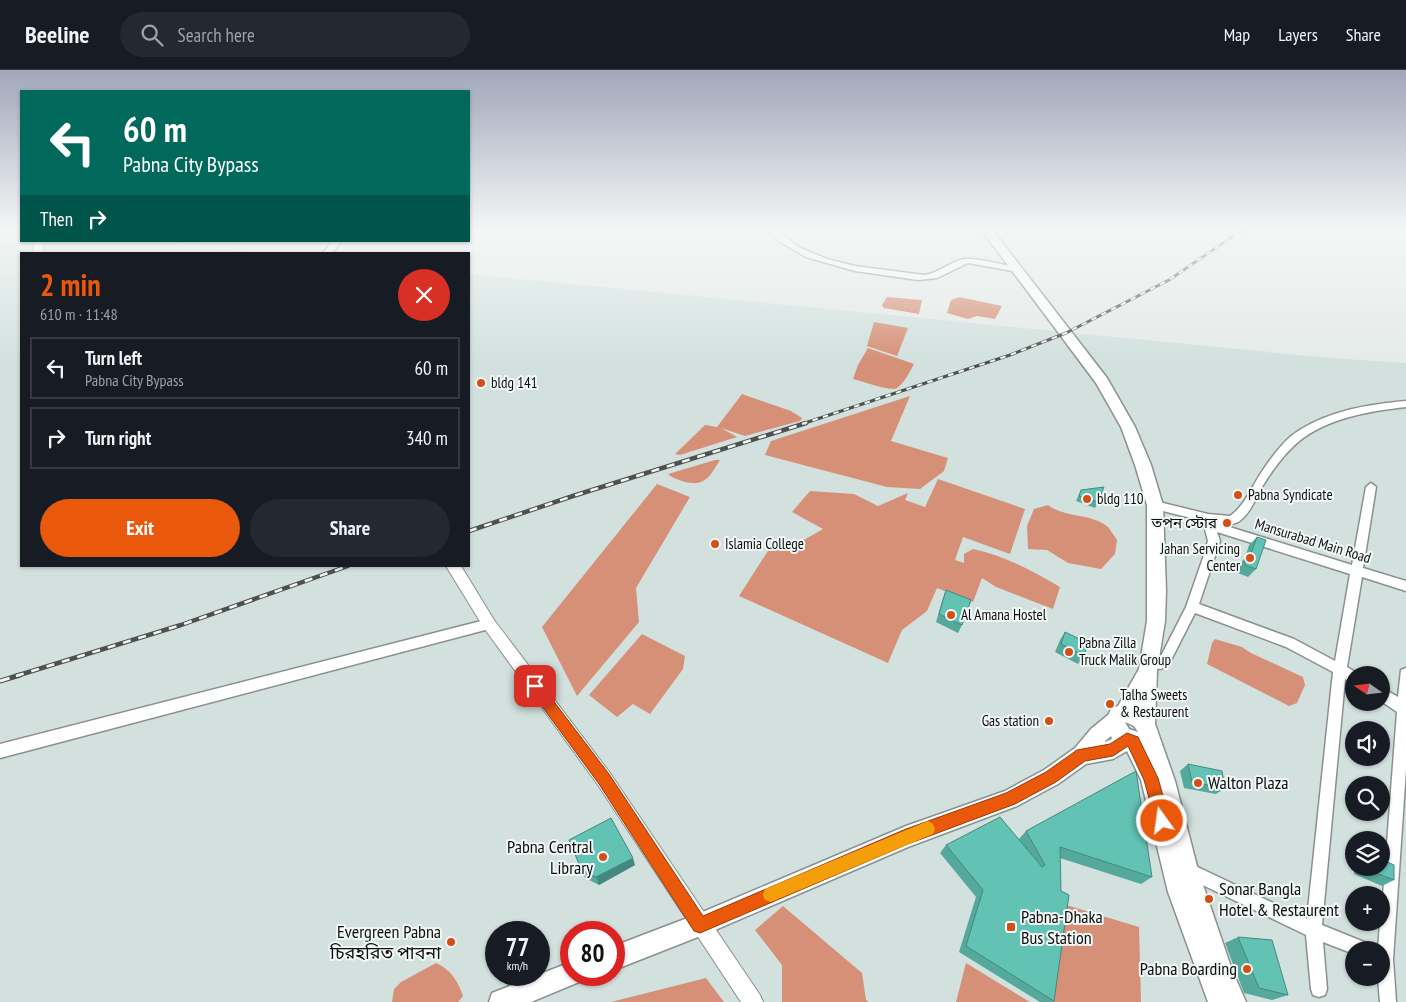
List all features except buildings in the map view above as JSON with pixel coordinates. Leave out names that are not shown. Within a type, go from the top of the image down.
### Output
[{"type":"highway","points":[[1019,271],[1102,381],[1128,427],[1143,465],[1155,505],[1156,621],[1138,735],[1113,750],[1082,755]]},
{"type":"highway","points":[[625,954],[700,925],[906,837],[1010,799],[1051,777],[1082,755],[1098,735],[1119,717],[1149,667]]},
{"type":"highway","points":[[1119,717],[1138,717],[1138,735],[1158,780],[1221,972],[1234,1002]]},
{"type":"highway","points":[[1158,780],[1179,892],[1220,1002]]},
{"type":"highway","points":[[501,1002],[560,978]]},
{"type":"main road","points":[[454,567],[488,624],[604,779],[753,1002]]},
{"type":"street","points":[[878,271],[929,277],[940,271]]},
{"type":"street","points":[[1155,505],[1209,522],[1229,520],[1238,516],[1262,480],[1294,440],[1312,429],[1331,421],[1372,409],[1406,404]]},
{"type":"street","points":[[1319,989],[1314,930],[1340,669],[1371,487]]},
{"type":"street","points":[[1149,667],[1165,660],[1192,607],[1214,541],[1209,522]]},
{"type":"street","name":"Mansurabad Main Road","points":[[1209,522],[1406,586]]},
{"type":"street","points":[[1192,607],[1290,643],[1345,672]]},
{"type":"street","points":[[0,751],[488,624]]},
{"type":"street","points":[[1385,941],[1405,710],[1406,674]]},
{"type":"street","points":[[1390,699],[1405,710]]},
{"type":"street","points":[[1187,870],[1345,943]]},
{"type":"street","points":[[1386,986],[1388,1002]]},
{"type":"shaded area","points":[[0,271],[20,271],[20,567],[470,567],[470,274],[1330,358],[1406,363],[1406,1002],[0,1002]]},
{"type":"shaded area","points":[[887,297],[922,300],[919,314],[884,308],[882,305]]},
{"type":"shaded area","points":[[959,297],[1002,306],[995,319],[977,316],[968,319],[947,313],[951,300]]},
{"type":"shaded area","points":[[874,322],[908,328],[897,356],[867,346]]},
{"type":"shaded area","points":[[868,348],[914,364],[900,386],[889,389],[853,379],[858,365]]},
{"type":"shaded area","points":[[742,394],[791,411],[802,418],[800,421],[745,436],[721,428],[737,437],[680,455],[675,454],[705,425],[717,427]]},
{"type":"shaded area","points":[[910,396],[891,441],[948,458],[944,471],[920,489],[887,487],[765,455],[771,441]]},
{"type":"shaded area","points":[[720,460],[713,472],[701,482],[689,483],[668,474]]},
{"type":"shaded area","points":[[938,479],[1025,509],[1010,554],[963,537],[955,560],[964,563],[964,554],[973,549],[1028,569],[1060,587],[1053,609],[996,587],[982,578],[973,602],[937,588],[927,611],[902,630],[888,663],[739,596],[775,540],[802,541],[823,529],[792,512],[810,491],[854,494],[878,506],[908,493],[905,500],[925,507]]},
{"type":"shaded area","points":[[657,484],[690,497],[636,588],[639,622],[577,696],[542,627]]},
{"type":"shaded area","points":[[1048,505],[1062,512],[1094,519],[1109,528],[1117,540],[1115,554],[1101,569],[1068,563],[1047,550],[1028,549],[1027,526],[1034,509]]},
{"type":"shaded area","points":[[642,634],[685,656],[683,669],[650,714],[633,704],[617,717],[589,695]]},
{"type":"shaded area","points":[[1215,639],[1242,647],[1303,677],[1305,685],[1297,703],[1289,706],[1207,664],[1212,643]]},
{"type":"shaded area","points":[[1066,905],[1139,927],[1141,1002],[1053,1002]]},
{"type":"shaded area","points":[[783,906],[862,973],[866,1000],[869,1002],[782,1002],[782,965],[755,930]]},
{"type":"shaded area","points":[[436,963],[450,973],[459,986],[463,996],[458,1002],[392,1002],[394,989],[401,982]]},
{"type":"shaded area","points":[[966,963],[1030,1002],[956,1002]]},
{"type":"shaded area","points":[[706,978],[724,1002],[611,1002]]},
{"type":"railway","points":[[802,424],[1010,355],[1066,333],[1169,280],[1181,271]]},
{"type":"railway","points":[[470,531],[573,496],[806,423]]},
{"type":"railway","points":[[16,676],[181,625],[345,567]]},
{"type":"railway","points":[[0,681],[20,675]]},
{"type":"slow traffic","points":[[771,895],[928,829]]},
{"type":"place","name":"bldg 141","points":[[481,383]]},
{"type":"place","name":"Pabna Syndicate","points":[[1238,495]]},
{"type":"place","name":"bldg 110","points":[[1087,499]]},
{"type":"place","name":"তপন স্টোর","points":[[1227,523]]},
{"type":"place","name":"Islamia College","points":[[715,544]]},
{"type":"place","name":"Jahan Servicing Center","points":[[1250,558]]},
{"type":"place","name":"Al Amana Hostel","points":[[951,615]]},
{"type":"place","name":"Pabna Zilla Truck Malik Group","points":[[1069,652]]},
{"type":"place","name":"Talha Sweets & Restaurent","points":[[1110,704]]},
{"type":"place","name":"Gas station","points":[[1049,721]]},
{"type":"place","name":"Walton Plaza","points":[[1198,783]]},
{"type":"place","name":"Pabna Central Library","points":[[603,857]]},
{"type":"place","name":"Sonar Bangla Hotel & Restaurent","points":[[1209,899]]},
{"type":"place","name":"Pabna-Dhaka Bus Station","points":[[1011,927]]},
{"type":"place","name":"Evergreen Pabna চিরহরিত পাবনা","points":[[451,942]]},
{"type":"place","name":"Pabna Boarding","points":[[1247,969]]},
{"type":"route","points":[[535,686],[604,779],[700,925],[906,837],[1010,799],[1051,777],[1082,755],[1113,750],[1127,739],[1133,742],[1151,778],[1162,821]]}]
